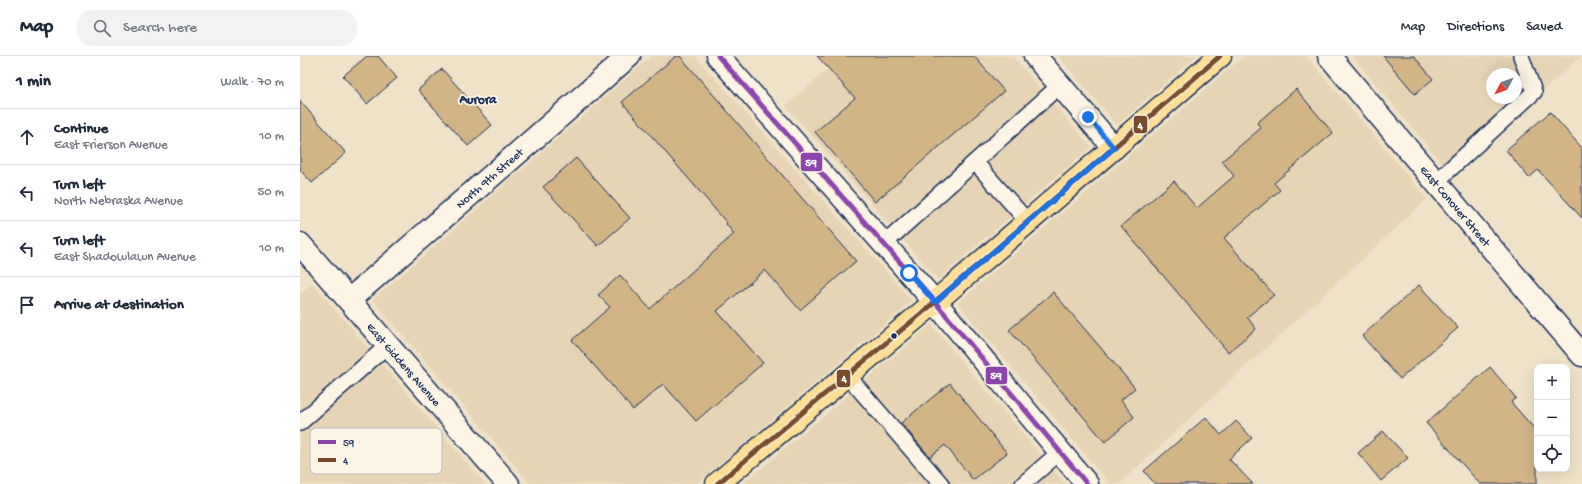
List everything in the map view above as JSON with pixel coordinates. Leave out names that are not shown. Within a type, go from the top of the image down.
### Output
[{"type":"main road","points":[[718,484],[935,302],[1220,56]]},
{"type":"street","name":"North 9th Street","points":[[349,300],[629,56]]},
{"type":"street","points":[[718,56],[935,302],[1087,484]]},
{"type":"street","points":[[1035,56],[1114,148]]},
{"type":"street","name":"East Conover Street","points":[[1329,56],[1582,355]]},
{"type":"street","name":"East Giddens Avenue","points":[[301,247],[349,300],[508,484]]},
{"type":"lane","points":[[1436,182],[1534,92],[1521,56]]},
{"type":"lane","points":[[884,244],[1060,85]]},
{"type":"lane","points":[[975,162],[1028,222]]},
{"type":"lane","points":[[300,423],[388,345]]},
{"type":"lane","points":[[847,375],[941,484]]},
{"type":"lane","points":[[1023,484],[1060,452]]},
{"type":"shaded area","points":[[652,56],[695,56],[912,301],[696,484],[531,484],[373,300]]},
{"type":"shaded area","points":[[843,56],[1012,56],[1091,147],[938,279],[786,106]]},
{"type":"shaded area","points":[[1058,56],[1196,56],[1117,125]]},
{"type":"shaded area","points":[[1244,56],[1306,56],[1427,199],[1119,484],[1110,484],[958,303]]},
{"type":"shaded area","points":[[1352,56],[1581,56],[1452,175]]},
{"type":"shaded area","points":[[312,283],[437,428],[310,428],[310,474],[442,474],[442,434],[485,484],[300,484],[300,295]]},
{"type":"shaded area","points":[[931,325],[1065,484],[743,484]]},
{"type":"building","points":[[367,56],[378,56],[397,78],[367,104],[343,76]]},
{"type":"building","points":[[676,56],[680,56],[856,261],[800,310],[765,270],[717,311],[763,363],[696,421],[663,384],[633,410],[572,340],[610,307],[598,295],[620,275],[650,309],[734,234],[726,224],[727,223],[622,102]]},
{"type":"building","points":[[817,56],[974,56],[1004,91],[875,202],[815,132],[855,98]]},
{"type":"building","points":[[1383,56],[1414,56],[1433,79],[1415,94]]},
{"type":"building","points":[[442,69],[492,125],[468,146],[418,90]]},
{"type":"building","points":[[1296,89],[1333,133],[1274,183],[1280,190],[1224,238],[1274,295],[1247,317],[1256,329],[1228,352],[1121,226],[1174,181],[1197,208],[1234,176],[1222,161],[1261,128],[1257,123]]},
{"type":"building","points":[[300,101],[346,153],[312,183],[300,170]]},
{"type":"building","points":[[1550,112],[1582,148],[1582,218],[1538,170],[1529,178],[1506,150]]},
{"type":"building","points":[[576,158],[630,218],[598,246],[543,187]]},
{"type":"building","points":[[1419,285],[1458,328],[1400,379],[1362,336]]},
{"type":"building","points":[[1053,292],[1135,388],[1121,400],[1134,417],[1105,442],[1009,330]]},
{"type":"building","points":[[1490,367],[1516,398],[1511,402],[1534,429],[1534,472],[1537,472],[1537,484],[1480,484],[1426,423]]},
{"type":"building","points":[[950,383],[1007,453],[973,480],[945,445],[930,457],[901,423]]},
{"type":"building","points":[[1206,417],[1221,435],[1236,421],[1252,438],[1229,459],[1253,484],[1155,484],[1144,471]]},
{"type":"building","points":[[1383,431],[1408,458],[1381,481],[1358,453]]},
{"type":"transit line","name":"59","points":[[718,56],[935,302],[1087,484]]},
{"type":"transit line","name":"4","points":[[717,484],[935,302],[1220,56]]},
{"type":"district","name":"Aurora","points":[[478,98]]},
{"type":"route","points":[[909,273],[935,302],[1114,148],[1088,117]]}]
